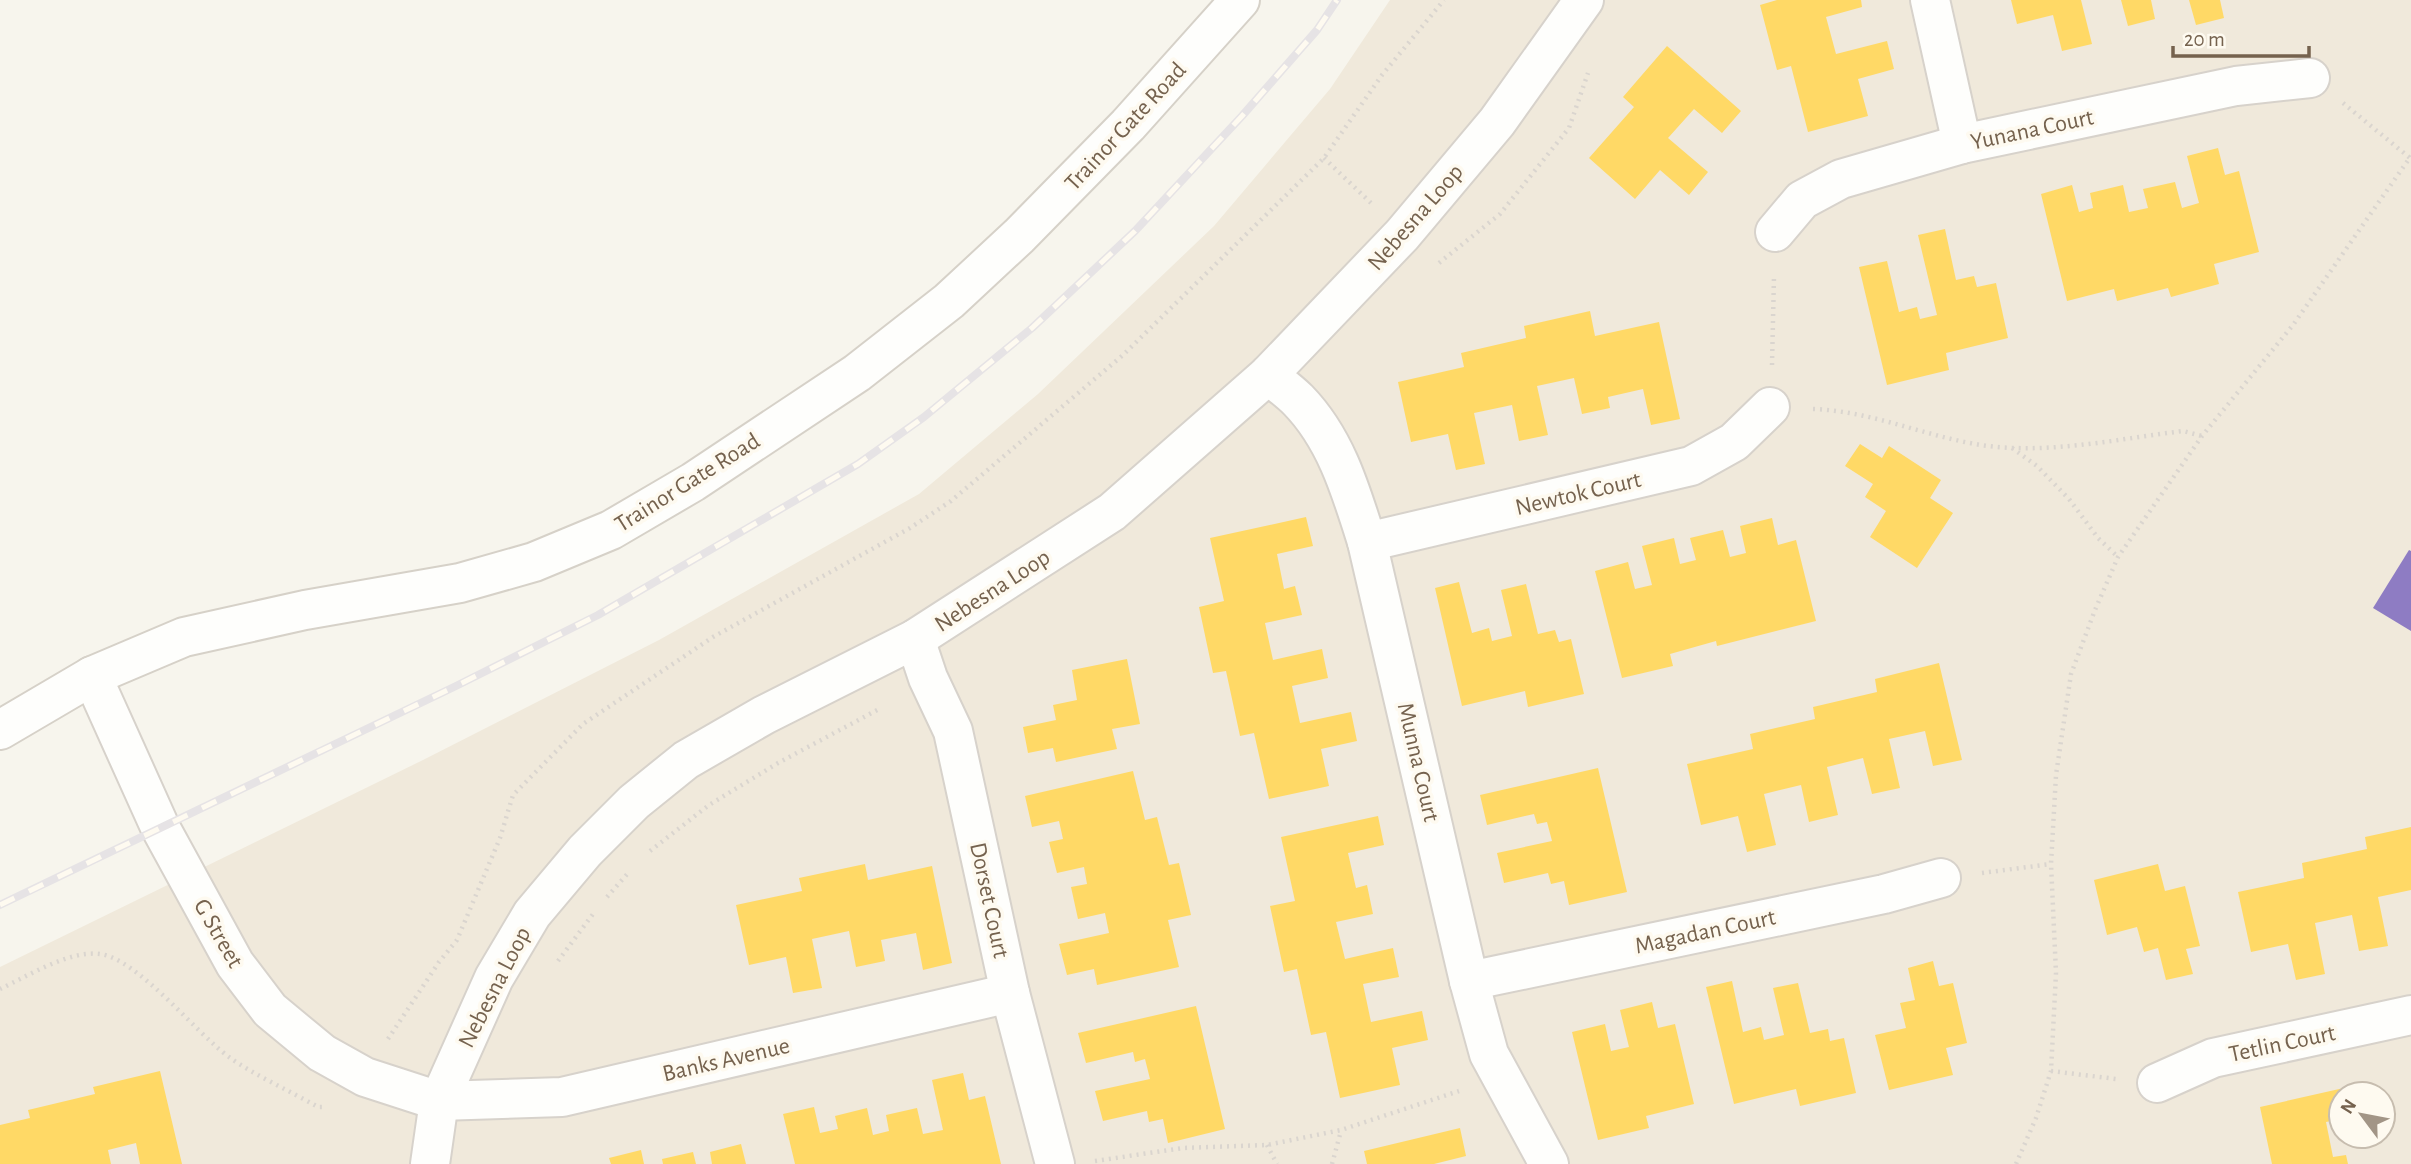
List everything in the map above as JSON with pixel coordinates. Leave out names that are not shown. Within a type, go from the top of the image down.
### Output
[{"type":"street","name":"Trainor Gate Road","points":[[0,730],[92,676],[184,637],[304,610],[460,583],[534,562],[611,530],[693,482],[857,373],[949,301],[1019,236],[1128,125],[1240,0]]},
{"type":"street","name":"Nebesna Loop","points":[[430,1164],[439,1101],[494,978],[532,914],[585,851],[634,802],[686,760],[764,715],[915,639],[1112,512],[1268,375],[1402,235],[1497,122],[1584,0]]},
{"type":"street","points":[[1930,0],[1962,144]]},
{"type":"street","name":"Yunana Court","points":[[1775,232],[1802,200],[1841,178],[1962,144],[2236,86],[2310,78]]},
{"type":"street","name":"Munna Court","points":[[1268,375],[1297,399],[1323,431],[1346,477],[1367,542],[1468,981],[1489,1054],[1549,1164]]},
{"type":"street","name":"Newtok Court","points":[[1367,542],[1691,466],[1734,442],[1770,407]]},
{"type":"street","name":"Dorset Court","points":[[915,639],[928,678],[953,731],[1010,993],[1071,1163]]},
{"type":"street","name":"G Street","points":[[92,676],[160,827],[235,964],[270,1010],[322,1053],[365,1077],[439,1101]]},
{"type":"street","name":"Magadan Court","points":[[1468,981],[1884,894],[1941,878]]},
{"type":"street","name":"Banks Avenue","points":[[439,1101],[562,1097],[1010,993]]},
{"type":"street","name":"Tetlin Court","points":[[2157,1083],[2213,1058],[2410,1022]]},
{"type":"path","points":[[388,1039],[439,962],[457,940],[500,838],[513,795],[583,724],[713,637],[910,528],[951,501],[1123,355],[1324,158],[1382,75],[1444,0]]},
{"type":"path","points":[[2016,1164],[2036,1118],[2051,1071],[2056,973],[2051,864],[2056,775],[2071,674],[2095,610],[2118,557],[2202,436],[2293,325],[2410,157],[2310,78]]},
{"type":"path","points":[[1324,158],[1373,205]]},
{"type":"path","points":[[1775,232],[1770,407],[1842,410],[1979,444],[2012,448],[2067,445],[2183,431],[2202,436]]},
{"type":"path","points":[[2012,448],[2037,466],[2069,499],[2098,538],[2118,557]]},
{"type":"path","points":[[644,856],[709,805],[778,763],[881,708]]},
{"type":"path","points":[[1941,878],[2051,864]]},
{"type":"path","points":[[604,900],[636,865]]},
{"type":"path","points":[[557,962],[596,909]]},
{"type":"path","points":[[0,989],[72,956],[100,954],[122,961],[228,1057],[318,1107],[338,1107]]},
{"type":"path","points":[[2051,1071],[2157,1083]]},
{"type":"path","points":[[1071,1163],[1183,1149],[1267,1145],[1341,1130],[1502,1075]]},
{"type":"path","points":[[1332,1164],[1341,1130]]},
{"type":"path","points":[[1267,1145],[1277,1164]]},
{"type":"shaded area","points":[[1390,0],[2411,0],[2411,1164],[0,1164],[0,967],[423,760],[659,640],[919,494],[1038,394],[1214,226],[1330,89]]},
{"type":"building: Homes","points":[[1777,0],[1861,0],[1862,7],[1826,17],[1836,54],[1887,41],[1894,69],[1858,79],[1868,116],[1808,132],[1791,66],[1777,70],[1760,5]]},
{"type":"building: Homes","points":[[2011,0],[2081,0],[2092,44],[2062,51],[2053,15],[2017,24]]},
{"type":"building: Homes","points":[[2121,0],[2151,0],[2155,19],[2128,26]]},
{"type":"building: Homes","points":[[2189,0],[2220,0],[2224,18],[2196,25]]},
{"type":"building: Homes","points":[[1667,46],[1741,111],[1722,133],[1694,109],[1668,138],[1708,172],[1689,195],[1660,170],[1635,199],[1589,158],[1634,107],[1623,97]]},
{"type":"building: Homes","points":[[2218,148],[2225,175],[2239,171],[2259,252],[2214,264],[2219,284],[2171,297],[2168,288],[2117,301],[2114,289],[2067,301],[2041,194],[2072,185],[2079,212],[2093,208],[2090,193],[2123,185],[2129,212],[2148,208],[2143,189],[2175,182],[2182,208],[2199,203],[2187,156]]},
{"type":"building: Homes","points":[[1945,229],[1956,280],[1974,276],[1977,287],[1996,283],[2008,338],[1946,353],[1949,370],[1887,385],[1859,267],[1887,261],[1899,312],[1917,307],[1920,319],[1937,315],[1918,235]]},
{"type":"building: Homes","points":[[1590,311],[1595,336],[1659,322],[1680,419],[1651,425],[1643,389],[1608,397],[1610,408],[1582,414],[1574,378],[1537,386],[1548,435],[1519,441],[1512,405],[1474,413],[1485,464],[1456,470],[1448,434],[1411,442],[1398,382],[1464,367],[1461,353],[1526,338],[1524,326]]},
{"type":"building: Homes","points":[[1860,444],[1882,458],[1889,446],[1941,480],[1930,498],[1953,513],[1917,568],[1870,537],[1886,511],[1865,497],[1873,484],[1845,466]]},
{"type":"building: Homes","points":[[1306,517],[1313,546],[1277,554],[1284,589],[1295,586],[1302,615],[1265,623],[1273,660],[1322,649],[1328,678],[1292,686],[1300,723],[1351,712],[1357,741],[1321,749],[1329,786],[1269,799],[1254,733],[1240,736],[1226,671],[1213,673],[1199,607],[1224,601],[1210,538]]},
{"type":"building: Homes","points":[[1772,518],[1778,545],[1796,540],[1816,621],[1717,646],[1716,641],[1670,654],[1673,666],[1622,678],[1595,571],[1628,562],[1635,589],[1652,585],[1642,546],[1674,538],[1680,564],[1696,560],[1690,538],[1723,530],[1730,557],[1746,553],[1740,526]]},
{"type":"building: Homes","points":[[1459,582],[1472,633],[1489,628],[1492,641],[1512,636],[1501,590],[1526,584],[1538,634],[1555,630],[1559,642],[1571,639],[1584,694],[1528,707],[1525,691],[1462,706],[1435,588]]},
{"type":"building: Homes","points":[[1127,659],[1140,724],[1112,729],[1117,749],[1056,762],[1053,748],[1028,753],[1023,727],[1056,720],[1053,705],[1077,700],[1072,670]]},
{"type":"building: Homes","points":[[1939,663],[1962,760],[1933,766],[1925,731],[1889,739],[1900,788],[1872,794],[1863,758],[1827,767],[1838,815],[1809,822],[1801,785],[1764,794],[1776,845],[1747,852],[1738,816],[1701,825],[1687,764],[1753,749],[1750,734],[1815,719],[1813,707],[1877,692],[1875,679]]},
{"type":"building: Homes","points":[[1598,768],[1627,892],[1569,905],[1564,881],[1551,884],[1548,873],[1504,883],[1497,853],[1552,841],[1547,822],[1537,824],[1534,814],[1487,825],[1480,795]]},
{"type":"building: Homes","points":[[1133,771],[1145,820],[1157,817],[1169,865],[1179,863],[1191,915],[1168,920],[1179,967],[1097,985],[1094,969],[1067,975],[1059,944],[1109,933],[1105,913],[1078,919],[1071,887],[1087,884],[1084,867],[1057,873],[1049,842],[1063,839],[1059,821],[1032,827],[1025,796]]},
{"type":"building: Homes","points":[[1378,816],[1384,845],[1348,853],[1356,888],[1367,885],[1373,914],[1336,922],[1345,959],[1393,948],[1399,977],[1363,984],[1371,1022],[1422,1011],[1428,1040],[1392,1048],[1400,1085],[1340,1098],[1326,1032],[1311,1035],[1297,969],[1284,972],[1270,906],[1295,901],[1281,837]]},
{"type":"building: Homes","points":[[2411,827],[2411,890],[2378,897],[2388,946],[2359,951],[2352,915],[2315,923],[2325,974],[2296,980],[2288,944],[2251,952],[2238,892],[2304,878],[2302,863],[2367,849],[2365,837]]},
{"type":"building: Homes","points":[[865,864],[868,880],[932,866],[952,963],[923,970],[916,933],[881,940],[885,961],[856,967],[849,931],[812,939],[822,988],[793,993],[786,957],[749,965],[736,905],[802,891],[799,878]]},
{"type":"building: Homes","points":[[2158,864],[2165,891],[2185,886],[2200,946],[2186,949],[2193,974],[2166,980],[2158,948],[2144,952],[2137,927],[2107,935],[2094,880]]},
{"type":"building: Homes","points":[[1933,961],[1939,986],[1953,983],[1967,1043],[1946,1048],[1953,1075],[1889,1090],[1875,1035],[1906,1028],[1900,1003],[1915,1000],[1908,968]]},
{"type":"building: Homes","points":[[1732,981],[1743,1032],[1761,1027],[1764,1040],[1784,1035],[1773,988],[1798,983],[1810,1033],[1828,1029],[1830,1041],[1844,1038],[1856,1093],[1800,1106],[1796,1089],[1734,1104],[1706,987]]},
{"type":"building: Homes","points":[[1652,1002],[1658,1028],[1675,1024],[1694,1104],[1646,1116],[1649,1128],[1598,1140],[1572,1032],[1605,1024],[1611,1051],[1629,1047],[1620,1010]]},
{"type":"building: Homes","points":[[1196,1006],[1225,1129],[1168,1143],[1163,1119],[1149,1122],[1147,1111],[1103,1121],[1095,1091],[1150,1079],[1145,1059],[1135,1062],[1133,1052],[1086,1063],[1078,1033]]},
{"type":"building: Homes","points":[[160,1071],[182,1164],[140,1164],[136,1143],[108,1150],[111,1164],[0,1164],[0,1125],[30,1118],[28,1110],[95,1094],[93,1087]]},
{"type":"building: Homes","points":[[963,1073],[969,1100],[985,1096],[1001,1164],[795,1164],[783,1114],[814,1107],[820,1133],[838,1129],[835,1116],[867,1108],[873,1135],[889,1131],[886,1115],[917,1108],[923,1134],[943,1130],[932,1080]]},
{"type":"building: Homes","points":[[2327,1092],[2327,1150],[2332,1150],[2333,1157],[2346,1155],[2348,1164],[2272,1164],[2260,1107]]},
{"type":"building: Homes","points":[[1460,1128],[1466,1156],[1434,1164],[1367,1164],[1364,1151]]},
{"type":"building: Homes","points":[[741,1144],[746,1164],[712,1164],[710,1152]]},
{"type":"building: Homes","points":[[641,1150],[644,1164],[611,1164],[609,1158]]},
{"type":"building: Homes","points":[[693,1152],[696,1164],[663,1164],[662,1159]]},
{"type":"building: Offices","points":[[2409,550],[2411,551],[2411,631],[2373,608]]},
{"type":"railway","points":[[0,905],[598,615],[858,464],[924,417],[1032,328],[1135,231],[1242,116],[1317,30],[1337,0]]}]
